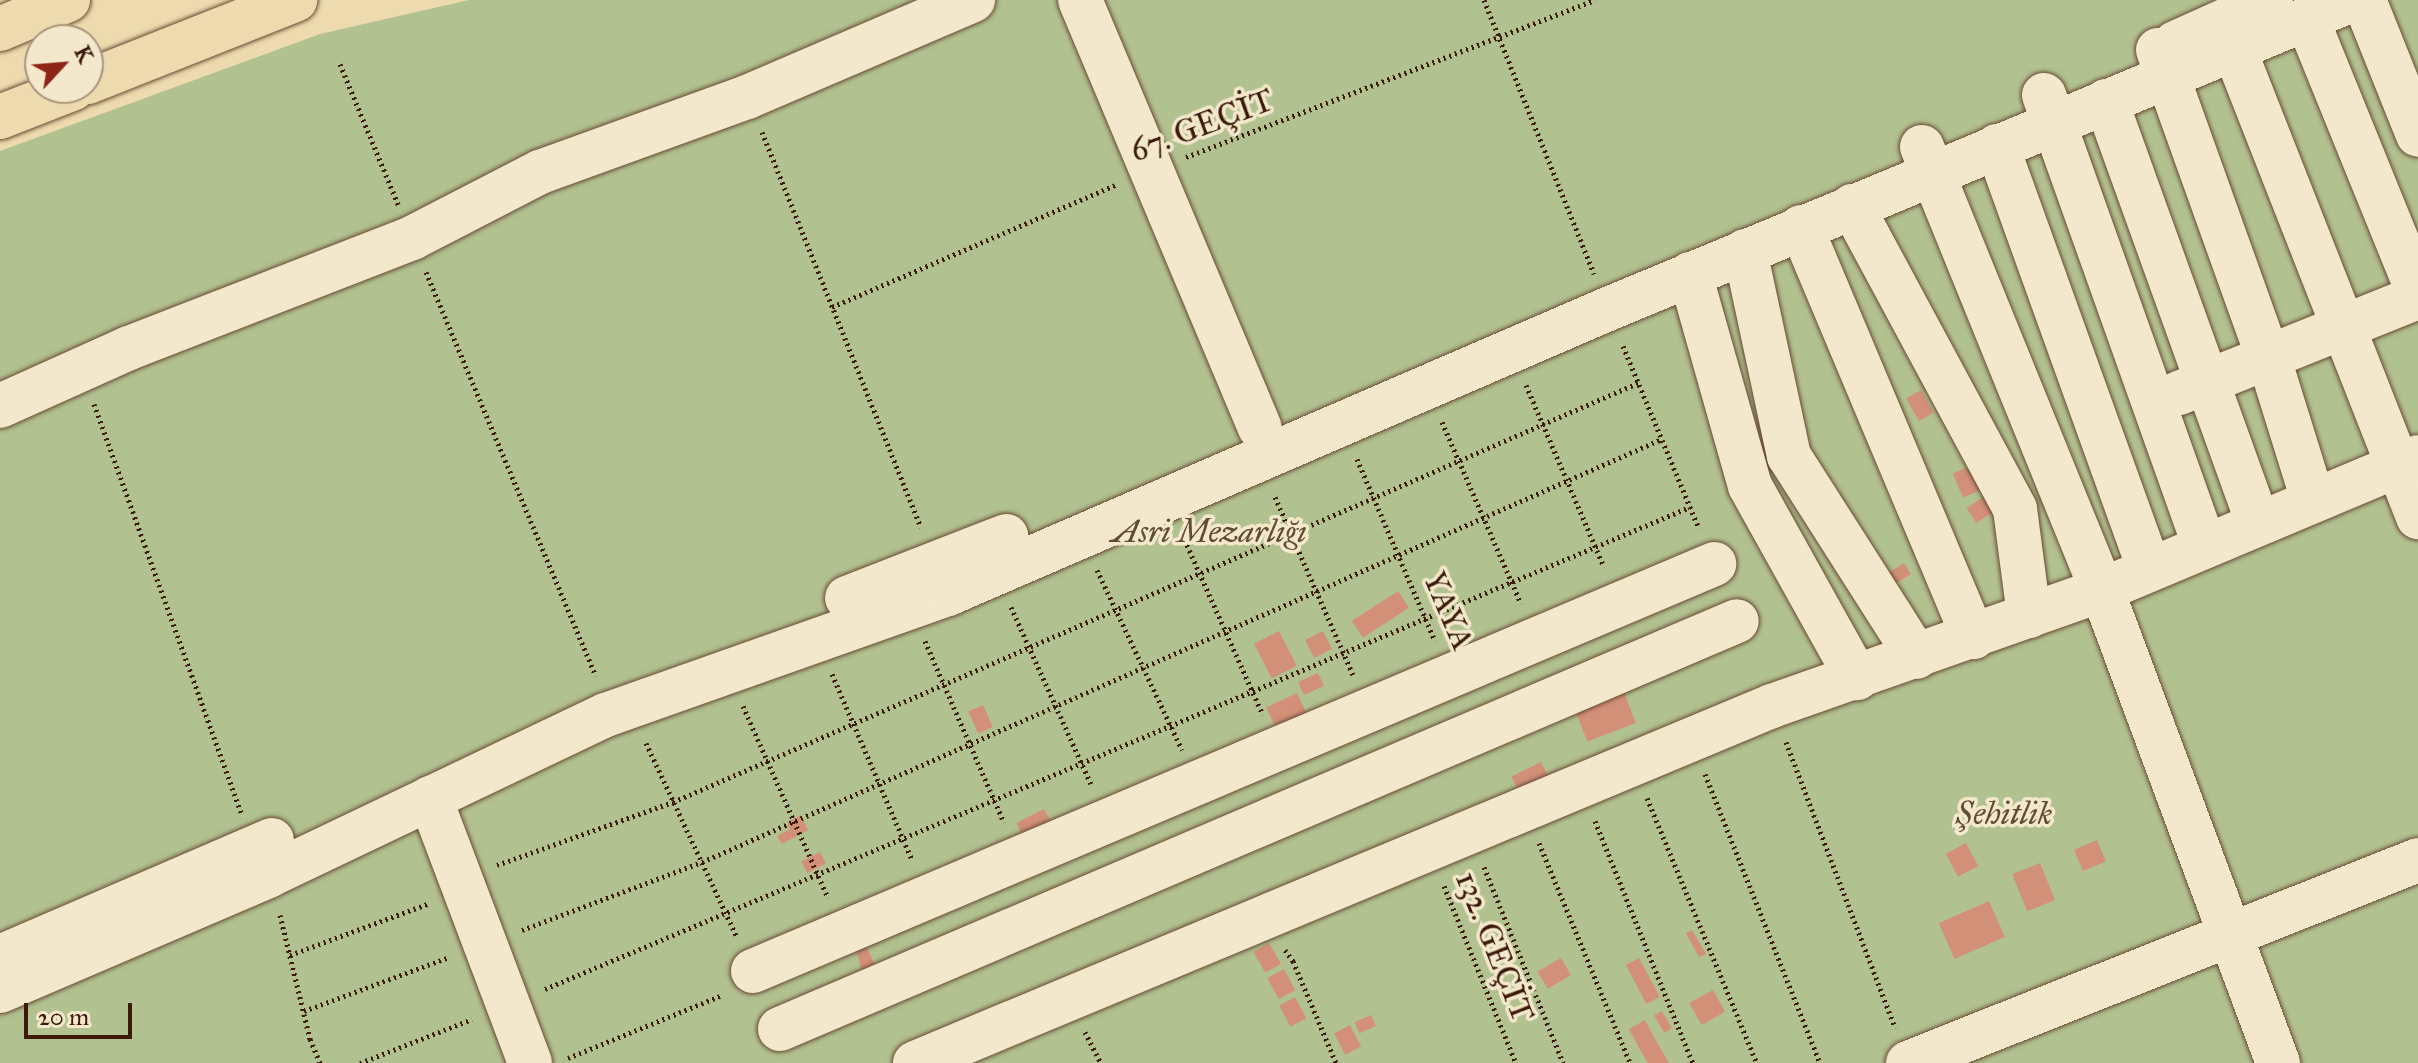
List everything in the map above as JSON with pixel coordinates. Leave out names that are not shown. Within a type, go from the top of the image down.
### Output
[{"type":"main road","points":[[0,29],[68,0]]},
{"type":"main road","points":[[104,75],[275,4]]},
{"type":"main road","points":[[0,117],[33,104]]},
{"type":"street","points":[[0,406],[82,369],[412,238],[540,172],[747,97],[973,0]]},
{"type":"street","points":[[1080,0],[1152,170],[1259,445]]},
{"type":"street","points":[[0,991],[262,862],[615,697],[936,565],[1259,445],[1342,426],[1852,206],[1927,159],[1997,146],[2049,109],[2106,101],[2225,25],[2235,15],[2352,0]]},
{"type":"street","points":[[2364,0],[2418,135]]},
{"type":"street","points":[[2042,445],[2418,295],[2289,10]]},
{"type":"street","points":[[2225,25],[2341,326],[2407,462],[2418,517]]},
{"type":"street","points":[[615,697],[729,672],[996,573],[1167,501],[1259,445],[1597,281],[1927,159],[2163,63]]},
{"type":"street","points":[[2163,63],[2267,357],[2313,500]]},
{"type":"street","points":[[2106,101],[2258,523]]},
{"type":"street","points":[[2049,109],[2205,546]]},
{"type":"street","points":[[1997,146],[2149,569]]},
{"type":"street","points":[[1927,159],[2102,590],[2233,934],[2278,1063]]},
{"type":"street","points":[[1852,206],[2015,509],[2029,616]]},
{"type":"street","points":[[1801,227],[1973,637]]},
{"type":"street","points":[[1745,251],[1789,456],[1917,657]]},
{"type":"street","points":[[1690,274],[1750,486],[1857,678]]},
{"type":"street","points":[[915,1063],[1772,706],[2102,590],[2407,462]]},
{"type":"street","points":[[753,971],[1714,564]]},
{"type":"street","points":[[780,1029],[1737,621]]},
{"type":"street","points":[[0,957],[430,798],[606,715],[615,697]]},
{"type":"street","points":[[430,798],[530,1063]]},
{"type":"street","points":[[1908,1063],[2418,860]]},
{"type":"path","name":"67. GEÇİT","points":[[832,307],[1152,170],[1595,0]]},
{"type":"path","points":[[340,64],[412,238],[615,697],[673,802],[757,981],[556,1063]]},
{"type":"path","points":[[747,97],[936,565]]},
{"type":"path","points":[[1511,351],[1620,604]]},
{"type":"path","points":[[82,369],[262,862],[320,1063]]},
{"type":"path","points":[[290,955],[673,802],[1638,383]]},
{"type":"path","points":[[1428,388],[1537,639]]},
{"type":"path","name":"YAYA","points":[[1342,426],[1450,675]]},
{"type":"path","points":[[304,1011],[702,862],[1662,439]]},
{"type":"path","points":[[1259,445],[1291,534],[1368,711]]},
{"type":"path","points":[[1167,501],[1279,748]]},
{"type":"path","points":[[360,1063],[819,877],[1690,507]]},
{"type":"path","points":[[996,573],[1107,821]]},
{"type":"path","points":[[911,607],[1020,858]]},
{"type":"path","points":[[818,640],[928,897]]},
{"type":"path","points":[[729,672],[843,933]]},
{"type":"path","points":[[1691,740],[1820,1063]]},
{"type":"path","points":[[1632,764],[1757,1063]]},
{"type":"path","points":[[1581,786],[1693,1063]]},
{"type":"path","points":[[1525,809],[1630,1063]]},
{"type":"path","points":[[1470,833],[1563,1063]]},
{"type":"path","name":"132. GEÇİT","points":[[1429,849],[1516,1063]]},
{"type":"green space","name":"Asri Mezarlığı","points":[[469,0],[2418,0],[2418,1063],[0,1063],[0,151],[320,34]]},
{"type":"building","points":[[1921,390],[1934,413],[1919,421],[1906,398]]},
{"type":"building","points":[[1973,465],[1983,489],[1963,498],[1953,474]]},
{"type":"building","points":[[1983,497],[1993,512],[1976,523],[1966,508]]},
{"type":"building","points":[[1904,563],[1911,574],[1885,590],[1878,579]]},
{"type":"building","points":[[1398,591],[1409,608],[1363,638],[1352,621]]},
{"type":"building","points":[[1279,631],[1297,666],[1272,678],[1254,644]]},
{"type":"building","points":[[1323,631],[1332,649],[1314,658],[1305,640]]},
{"type":"building","points":[[1318,673],[1324,686],[1304,695],[1298,682]]},
{"type":"building","points":[[1619,679],[1636,723],[1587,742],[1570,698]]},
{"type":"building","points":[[1297,693],[1308,717],[1277,731],[1266,707]]},
{"type":"building","points":[[983,705],[993,727],[978,733],[968,712]]},
{"type":"building","points":[[1541,762],[1552,784],[1522,799],[1511,776]]},
{"type":"building","points":[[1044,809],[1056,833],[1029,847],[1016,823]]},
{"type":"building","points":[[801,815],[808,830],[782,844],[777,836],[790,829],[787,823]]},
{"type":"building","points":[[2097,840],[2106,861],[2083,871],[2074,850]]},
{"type":"building","points":[[1966,843],[1978,866],[1958,877],[1946,854]]},
{"type":"building","points":[[820,852],[826,864],[807,873],[801,862]]},
{"type":"building","points":[[2040,863],[2055,900],[2027,911],[2012,874]]},
{"type":"building","points":[[1989,901],[2005,937],[1955,959],[1939,923]]},
{"type":"building","points":[[1692,930],[1706,954],[1699,957],[1686,933]]},
{"type":"building","points":[[836,938],[866,945],[877,970],[863,977],[857,952],[844,956]]},
{"type":"building","points":[[1269,943],[1281,964],[1265,973],[1253,952]]},
{"type":"building","points":[[1561,958],[1571,975],[1548,989],[1538,972]]},
{"type":"building","points":[[1639,958],[1660,997],[1646,1004],[1626,965]]},
{"type":"building","points":[[1284,969],[1295,990],[1278,999],[1267,978]]},
{"type":"building","points":[[1713,990],[1725,1012],[1702,1025],[1689,1003]]},
{"type":"building","points":[[1295,997],[1306,1018],[1290,1027],[1279,1005]]},
{"type":"building","points":[[1662,1011],[1672,1028],[1664,1033],[1654,1016]]},
{"type":"building","points":[[1371,1015],[1376,1026],[1359,1033],[1355,1022]]},
{"type":"building","points":[[1645,1020],[1669,1063],[1648,1063],[1639,1048],[1629,1029]]},
{"type":"building","points":[[1350,1025],[1361,1046],[1345,1055],[1334,1033]]},
{"type":"park label","name":"Şehitlik","points":[[2004,814]]}]
